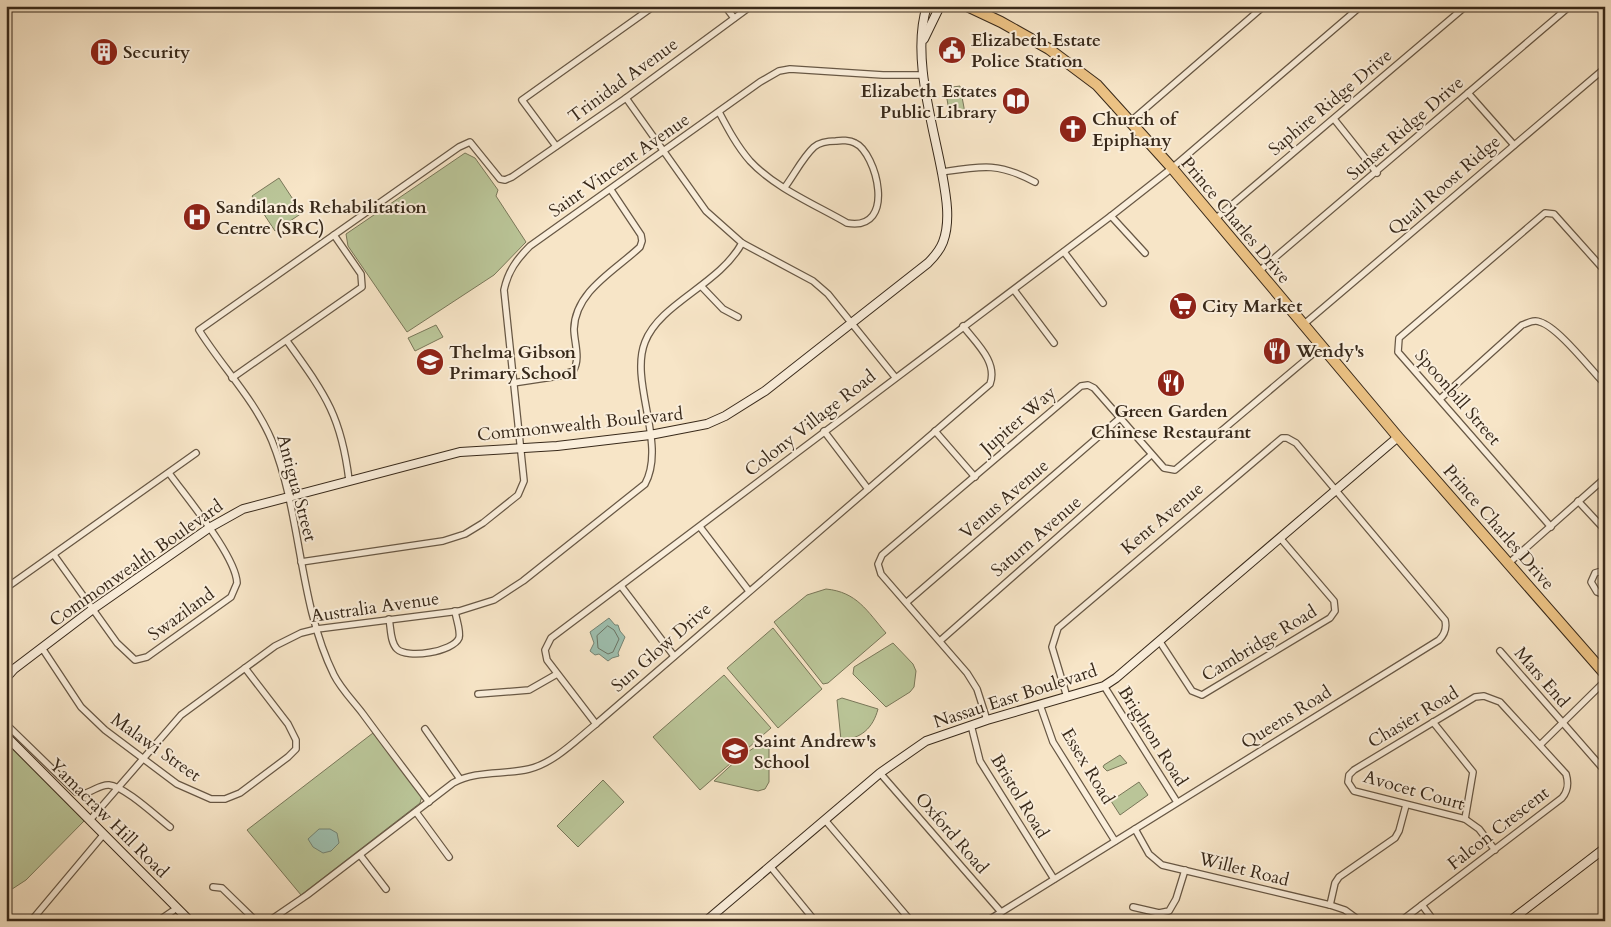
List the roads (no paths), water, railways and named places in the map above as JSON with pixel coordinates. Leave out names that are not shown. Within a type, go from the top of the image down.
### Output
[{"type":"highway","name":"Prince Charles Drive","points":[[967,6],[1001,22],[1072,65],[1097,85],[1172,168],[1398,437],[1605,674]]},
{"type":"street","points":[[556,146],[522,100],[654,6]]},
{"type":"street","points":[[725,6],[734,18]]},
{"type":"street","name":"Trinidad Avenue","points":[[334,236],[470,142],[500,178],[505,180],[512,177],[626,98],[751,6]]},
{"type":"street","name":"Commonwealth Boulevard","points":[[9,671],[209,528],[243,509],[460,452],[557,446],[650,435],[706,424],[725,416],[764,391],[853,323],[938,253],[943,243],[947,220],[942,172],[924,75],[921,46],[927,6]]},
{"type":"street","points":[[921,46],[940,6]]},
{"type":"street","points":[[1106,6],[1134,6]]},
{"type":"street","points":[[1131,121],[1264,6]]},
{"type":"street","name":"Colony Village Road","points":[[596,724],[556,674],[545,655],[548,641],[895,377],[1111,216],[1172,168],[1361,6]]},
{"type":"street","name":"Saphire Ridge Drive","points":[[1214,220],[1466,6]]},
{"type":"street","name":"Sunset Ridge Drive","points":[[1258,272],[1377,173],[1570,6]]},
{"type":"street","name":"Quail Roost Ridge","points":[[1303,325],[1605,68]]},
{"type":"street","name":"Saint Vincent Avenue","points":[[301,562],[443,541],[465,534],[483,523],[518,495],[524,481],[522,447],[513,383],[504,290],[507,276],[530,246],[760,82],[779,71],[790,69],[883,75],[924,75]]},
{"type":"street","points":[[1468,93],[1514,146]]},
{"type":"street","points":[[626,98],[706,211],[721,226],[742,242],[813,281],[828,294],[895,377]]},
{"type":"street","points":[[719,112],[738,145],[750,161],[785,187],[847,223],[858,225],[868,221],[875,216],[878,207],[878,193],[869,158],[862,147],[854,142],[826,142],[815,146],[785,187]]},
{"type":"street","points":[[1334,119],[1377,173]]},
{"type":"street","points":[[942,172],[992,167],[1013,170],[1035,182]]},
{"type":"street","points":[[513,383],[559,376],[573,371],[577,363],[574,328],[580,304],[596,285],[640,247],[641,235],[611,190]]},
{"type":"street","name":"Spoonbill Street","points":[[1551,527],[1398,352],[1399,338],[1545,213],[1554,214],[1605,271]]},
{"type":"street","points":[[1111,216],[1146,253]]},
{"type":"street","points":[[232,378],[362,287],[361,274],[334,236]]},
{"type":"street","name":"Antigua Street","points":[[334,236],[199,330],[265,426],[272,442],[288,496],[301,562],[324,652],[335,677],[429,802]]},
{"type":"street","name":"Australia Avenue","points":[[90,820],[181,715],[275,646],[301,632],[455,611],[494,600],[522,581],[645,484],[650,475],[652,464],[643,374],[644,343],[663,316],[702,287],[728,263],[742,242]]},
{"type":"street","points":[[1064,252],[1103,303]]},
{"type":"street","points":[[702,287],[722,309],[738,317]]},
{"type":"street","points":[[1014,290],[1054,343]]},
{"type":"street","points":[[1440,399],[1522,326],[1532,321],[1540,321],[1552,328],[1605,384]]},
{"type":"street","name":"Sun Glow Drive","points":[[269,921],[460,779],[528,770],[542,765],[596,724],[990,384],[993,376],[988,359],[963,326]]},
{"type":"street","points":[[287,341],[332,406],[346,452],[349,480]]},
{"type":"street","name":"Jupiter Way","points":[[987,720],[977,689],[941,640],[881,574],[879,560],[1081,386],[1088,385],[1094,388],[1151,455],[1164,468],[1172,470],[1178,468],[1321,346]]},
{"type":"street","name":"Venus Avenue","points":[[907,602],[1120,418]]},
{"type":"street","points":[[824,431],[868,489]]},
{"type":"street","points":[[935,431],[975,476]]},
{"type":"street","name":"Nassau East Boulevard","points":[[706,921],[880,773],[926,741],[970,725],[1104,686],[1116,678],[1281,539],[1398,437]]},
{"type":"street","name":"Kent Avenue","points":[[1067,697],[1052,647],[1058,628],[1277,440],[1287,438],[1296,443],[1337,491]]},
{"type":"street","points":[[6,588],[196,453]]},
{"type":"street","name":"Saturn Avenue","points":[[941,640],[1151,455]]},
{"type":"street","name":"Swaziland","points":[[54,555],[93,610],[130,657],[141,660],[147,657],[235,593],[238,583],[235,571],[209,528],[169,473]]},
{"type":"street","points":[[1509,563],[1605,478]]},
{"type":"street","name":"Queens Road","points":[[987,921],[1443,636],[1446,631],[1445,620],[1337,491]]},
{"type":"street","points":[[1578,501],[1605,530]]},
{"type":"street","points":[[700,527],[749,591]]},
{"type":"street","name":"Cambridge Road","points":[[1160,642],[1192,691],[1202,695],[1330,618],[1335,611],[1334,601],[1281,539]]},
{"type":"street","points":[[1605,570],[1595,573],[1591,582],[1597,592],[1605,595]]},
{"type":"street","points":[[621,586],[674,656]]},
{"type":"street","points":[[389,619],[393,643],[399,651],[409,655],[447,648],[455,643],[459,635],[455,611]]},
{"type":"street","name":"Malawi Street","points":[[42,648],[81,707],[105,730],[177,784],[202,797],[219,799],[240,793],[288,757],[296,748],[295,735],[245,668]]},
{"type":"street","name":"Mars End","points":[[1500,651],[1605,771]]},
{"type":"street","points":[[478,694],[529,690],[544,683],[556,674]]},
{"type":"street","points":[[1540,744],[1605,681]]},
{"type":"street","name":"Brighton Road","points":[[1104,686],[1178,802]]},
{"type":"street","name":"Chasier Road","points":[[1348,779],[1354,770],[1475,697],[1493,698],[1500,702],[1540,744]]},
{"type":"street","name":"Essex Road","points":[[1040,705],[1053,742],[1115,841]]},
{"type":"street","points":[[1433,722],[1473,772],[1465,819]]},
{"type":"street","points":[[6,724],[76,792],[82,794],[105,785],[118,787],[170,827]]},
{"type":"street","name":"Bristol Road","points":[[970,725],[980,761],[1054,879]]},
{"type":"street","points":[[424,729],[460,779]]},
{"type":"street","name":"Yamacraw Hill Road","points":[[6,736],[190,921]]},
{"type":"street","name":"Falcon Crescent","points":[[1401,921],[1495,850],[1566,793],[1568,781],[1566,774],[1540,744]]},
{"type":"street","name":"Oxford Road","points":[[880,773],[1001,912]]},
{"type":"street","name":"Avocet Court","points":[[1348,779],[1349,786],[1354,791],[1465,819],[1479,829],[1495,850]]},
{"type":"street","points":[[1330,905],[1339,877],[1394,838],[1399,831],[1406,805]]},
{"type":"street","points":[[416,812],[449,857]]},
{"type":"street","points":[[825,820],[910,921]]},
{"type":"street","name":"Willet Road","points":[[1135,829],[1155,861],[1330,905],[1345,910],[1360,921]]},
{"type":"street","points":[[31,921],[104,834]]},
{"type":"street","points":[[1510,921],[1605,848]]},
{"type":"street","points":[[360,855],[386,889]]},
{"type":"street","points":[[770,866],[815,921]]},
{"type":"street","points":[[1133,907],[1159,913],[1169,911],[1176,899],[1185,870]]},
{"type":"street","points":[[213,887],[222,888],[256,921]]},
{"type":"street","points":[[1422,905],[1434,921]]},
{"type":"street","points":[[158,921],[177,908]]},
{"type":"water","points":[[609,618],[615,625],[618,625],[625,637],[618,653],[619,656],[608,661],[599,654],[595,655],[590,651],[594,643],[590,632]]},
{"type":"water","points":[[319,829],[330,829],[337,833],[339,843],[331,851],[323,853],[313,847],[308,839]]},
{"type":"place","name":"Elizabeth Estate Police Station","points":[[952,50]]},
{"type":"place","name":"Security","points":[[104,52]]},
{"type":"place","name":"Elizabeth Estates Public Library","points":[[1016,101]]},
{"type":"place","name":"Church of Epiphany","points":[[1073,129]]},
{"type":"place","name":"Sandilands Rehabilitation Centre (SRC)","points":[[197,217]]},
{"type":"place","name":"City Market","points":[[1183,306]]},
{"type":"place","name":"Wendy's","points":[[1277,351]]},
{"type":"place","name":"Thelma Gibson Primary School","points":[[430,362]]},
{"type":"place","name":"Green Garden Chinese Restaurant","points":[[1171,383]]},
{"type":"place","name":"Saint Andrew's School","points":[[735,751]]}]
